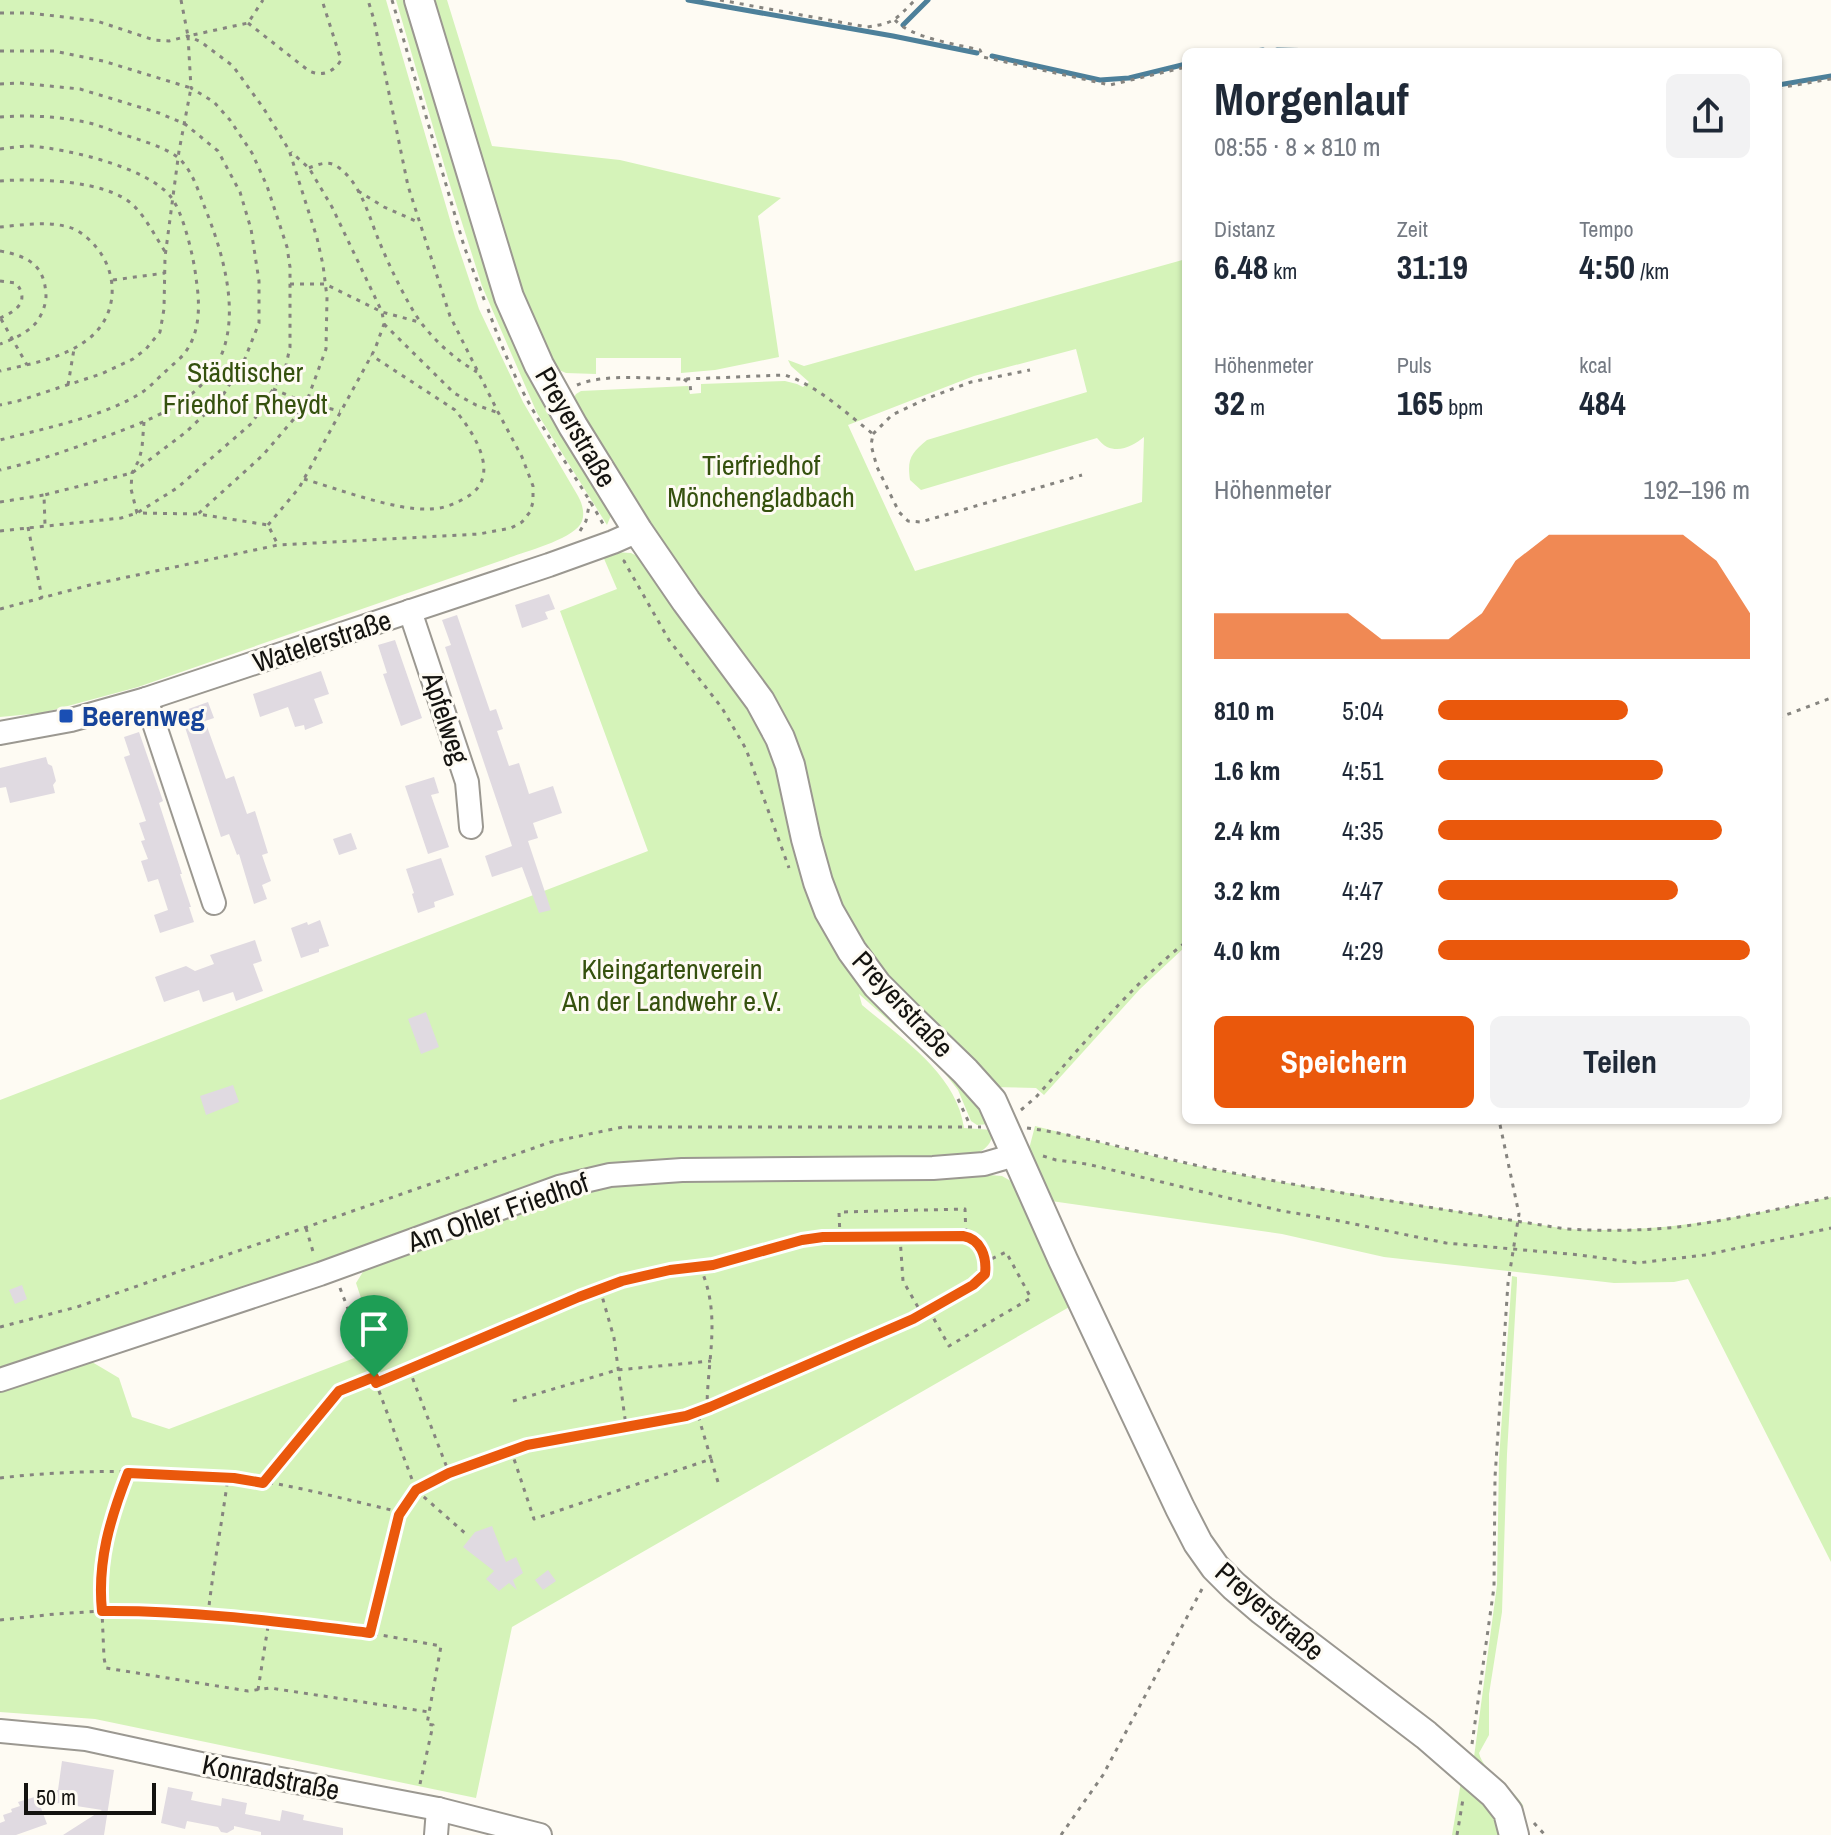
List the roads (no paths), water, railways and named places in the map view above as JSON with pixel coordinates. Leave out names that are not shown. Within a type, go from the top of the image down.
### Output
[{"type":"main road","name":"Preyerstraße","points":[[419,0],[509,297],[539,365],[638,531],[760,701],[780,738],[793,777],[818,882],[829,911],[852,951],[877,985],[992,1101],[1063,1260],[1198,1543],[1215,1567],[1262,1610],[1383,1702],[1494,1794],[1511,1824]]},
{"type":"street","name":"Watelerstraße","points":[[0,733],[71,720],[146,699],[549,565],[638,531]]},
{"type":"street","name":"Apfelweg","points":[[410,611],[467,782],[471,827]]},
{"type":"street","points":[[146,699],[214,903]]},
{"type":"street","name":"Am Ohler Friedhof","points":[[0,1380],[326,1272],[559,1187],[610,1175],[682,1170],[933,1168],[984,1164],[1015,1155]]},
{"type":"street","name":"Konradstraße","points":[[0,1731],[86,1739],[438,1809],[540,1835]]},
{"type":"street","points":[[436,1835],[438,1809]]},
{"type":"waterway","points":[[688,0],[977,53]]},
{"type":"waterway","points":[[903,25],[928,0]]},
{"type":"waterway","points":[[992,56],[1100,80],[1129,78],[1182,65]]},
{"type":"waterway","points":[[1782,84],[1831,76]]},
{"type":"place","name":"Beerenweg","points":[[66,716]]},
{"type":"park label","name":"Städtischer Friedhof Rheydt","points":[[245,388]]},
{"type":"park label","name":"Tierfriedhof Mönchengladbach","points":[[761,481]]},
{"type":"park label","name":"Kleingartenverein An der Landwehr e.V.","points":[[672,985]]}]
